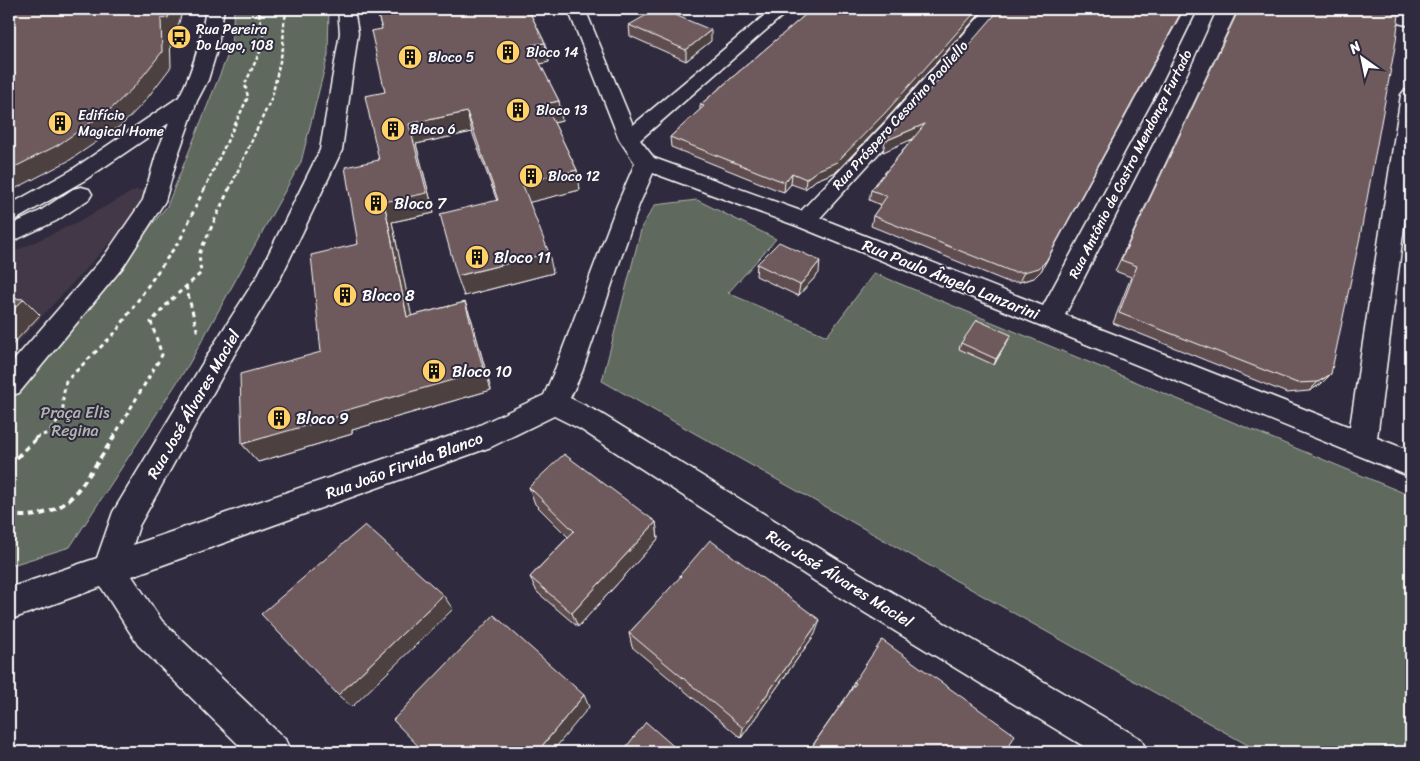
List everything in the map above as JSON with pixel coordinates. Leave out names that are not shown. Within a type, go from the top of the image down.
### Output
[{"type":"street","points":[[9,384],[114,262],[144,219],[154,200],[187,101],[198,80],[208,50],[215,9]]},
{"type":"street","name":"Rua José Álvares Maciel","points":[[109,570],[124,522],[225,348],[269,277],[331,150],[349,33],[346,9]]},
{"type":"street","points":[[554,403],[568,372],[628,205],[646,162],[628,138],[576,9]]},
{"type":"street","points":[[628,138],[782,9]]},
{"type":"street","name":"Rua Próspero Cesarino Paoliello","points":[[805,221],[891,128],[995,9]]},
{"type":"street","name":"Rua Antônio de Castro Mendonça Furtado","points":[[1050,318],[1169,91],[1208,9]]},
{"type":"street","points":[[1358,9],[1411,22]]},
{"type":"street","points":[[1362,444],[1411,95]]},
{"type":"street","points":[[9,214],[30,204],[80,173],[187,101]]},
{"type":"street","points":[[9,235],[48,216],[176,130]]},
{"type":"street","name":"Rua Paulo Ângelo Lanzarini","points":[[646,162],[805,221],[1411,464]]},
{"type":"street","name":"Rua José Álvares Maciel","points":[[554,403],[590,421],[856,589],[1128,752]]},
{"type":"street","name":"Rua João Firvida Blanco","points":[[9,604],[481,438],[554,403]]},
{"type":"street","points":[[109,570],[150,633],[272,752]]},
{"type":"path","points":[[9,514],[17,518],[41,513],[65,504],[88,475],[131,409],[162,355],[151,322],[201,273],[199,254],[272,97],[283,48],[284,22],[288,9]]},
{"type":"path","points":[[186,286],[203,347],[225,348]]},
{"type":"shaded area","points":[[135,190],[146,190],[146,204],[9,352],[9,254],[79,221]]},
{"type":"green space","name":"Praça Elis Regina","points":[[234,9],[329,9],[328,55],[301,162],[189,364],[70,547],[9,566],[9,401],[167,206],[231,47]]},
{"type":"green space","points":[[697,200],[776,239],[728,293],[827,336],[874,273],[1411,496],[1411,752],[1260,752],[602,381],[642,226],[655,205]]},
{"type":"building","points":[[9,9],[171,9],[168,18],[161,19],[162,52],[135,86],[112,108],[58,145],[9,170]]},
{"type":"building","points":[[376,9],[528,9],[545,43],[531,45],[559,101],[545,104],[577,170],[522,183],[549,253],[457,276],[440,214],[498,200],[467,112],[409,124],[427,193],[384,202],[407,317],[465,302],[484,371],[340,412],[340,416],[242,444],[240,374],[321,352],[311,255],[358,244],[345,167],[379,160],[365,96],[385,92],[371,31],[382,29]]},
{"type":"building","points":[[657,9],[711,30],[686,50],[629,25]]},
{"type":"building","points":[[812,9],[978,9],[885,113],[837,162],[818,170],[806,179],[792,173],[785,182],[670,137],[704,106],[700,105]]},
{"type":"building","points":[[1000,9],[1183,9],[1046,261],[1039,268],[1024,272],[1013,272],[873,216],[887,196],[871,190],[925,124],[885,141]]},
{"type":"building","points":[[1239,9],[1376,9],[1399,14],[1396,41],[1360,237],[1331,374],[1318,382],[1297,383],[1119,313],[1137,266],[1121,260]]},
{"type":"building","points":[[779,242],[820,261],[800,285],[757,264]]},
{"type":"building","points":[[9,298],[24,299],[9,314]]},
{"type":"building","points":[[977,320],[1011,335],[996,359],[961,343]]},
{"type":"building","points":[[564,454],[656,522],[572,613],[530,577],[574,531],[529,487]]},
{"type":"building","points":[[365,525],[443,595],[338,695],[261,614]]},
{"type":"building","points":[[710,540],[820,620],[743,728],[629,633],[681,576]]},
{"type":"building","points":[[494,615],[584,695],[537,752],[424,752],[393,720]]},
{"type":"building","points":[[882,640],[1015,735],[1006,752],[809,751],[856,683],[854,682]]},
{"type":"building","points":[[646,722],[680,752],[622,752]]},
{"type":"place","name":"Rua Pereira Do Lago, 108","points":[[179,37]]},
{"type":"place","name":"Bloco 14","points":[[508,52]]},
{"type":"place","name":"Bloco 5","points":[[410,57]]},
{"type":"place","name":"Bloco 13","points":[[518,110]]},
{"type":"place","name":"Edifício Magical Home","points":[[60,123]]},
{"type":"place","name":"Bloco 6","points":[[393,129]]},
{"type":"place","name":"Bloco 12","points":[[531,176]]},
{"type":"place","name":"Bloco 7","points":[[376,203]]},
{"type":"place","name":"Bloco 11","points":[[477,257]]},
{"type":"place","name":"Bloco 8","points":[[345,295]]},
{"type":"place","name":"Bloco 10","points":[[434,371]]},
{"type":"place","name":"Bloco 9","points":[[279,418]]}]
